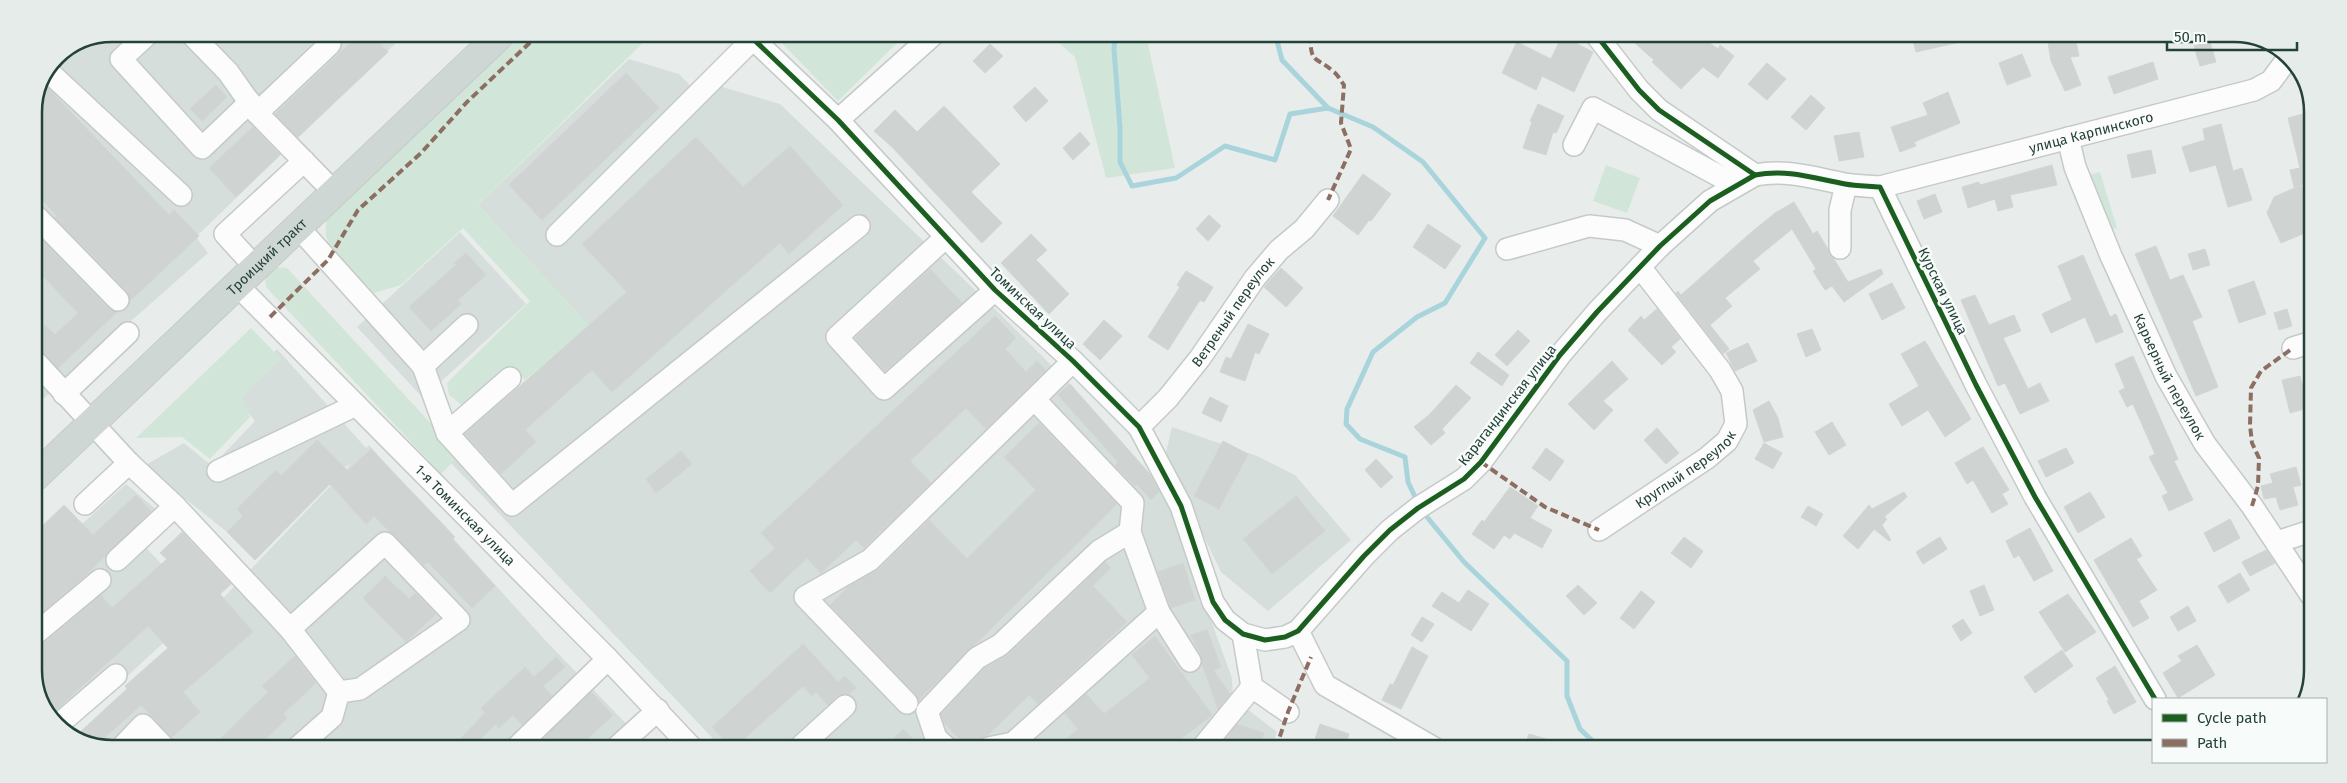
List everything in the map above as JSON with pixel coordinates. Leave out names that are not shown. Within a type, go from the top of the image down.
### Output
[{"type":"main road","name":"Троицкий тракт","points":[[43,470],[493,42]]},
{"type":"street","points":[[139,42],[121,59],[202,148],[254,108],[330,44]]},
{"type":"street","points":[[199,42],[228,72],[254,108],[334,192]]},
{"type":"street","points":[[557,235],[746,42]]},
{"type":"street","name":"Томинская улица","points":[[756,42],[838,120],[996,290],[1073,361],[1139,427],[1181,506],[1213,602],[1225,620],[1243,634]]},
{"type":"street","points":[[838,120],[925,42]]},
{"type":"street","points":[[1602,42],[1639,90],[1659,110],[1755,175],[1774,172],[1796,173],[1846,185],[1880,187]]},
{"type":"street","name":"улица Карпинского","points":[[1880,187],[2254,90],[2271,81],[2284,63]]},
{"type":"street","points":[[53,76],[181,195]]},
{"type":"street","points":[[1574,145],[1593,108],[1736,185]]},
{"type":"street","name":"Карьерный переулок","points":[[2068,138],[2075,167],[2111,256],[2166,376],[2205,444],[2277,542],[2304,584]]},
{"type":"street","name":"1-я Томинская улица","points":[[304,162],[225,234],[247,276],[356,405],[608,659],[685,740]]},
{"type":"street","name":"Карагандинская улица","points":[[1298,631],[1364,556],[1390,530],[1418,508],[1464,479],[1482,462],[1560,355],[1660,246],[1710,201],[1755,175]]},
{"type":"street","points":[[1840,248],[1840,210],[1846,185]]},
{"type":"street","name":"Курская улица","points":[[1880,187],[1976,386],[2034,497],[2153,698]]},
{"type":"street","name":"Ветреный переулок","points":[[1139,427],[1168,398],[1200,358],[1255,278],[1279,250],[1304,229],[1328,200]]},
{"type":"street","points":[[42,222],[118,300]]},
{"type":"street","points":[[298,228],[423,366],[447,433],[512,505],[860,226]]},
{"type":"street","points":[[1507,249],[1589,226],[1625,230],[1660,246]]},
{"type":"street","points":[[946,237],[837,337],[884,389],[996,290]]},
{"type":"street","name":"Круглый переулок","points":[[1598,530],[1707,458],[1727,441],[1736,424],[1732,391],[1720,370],[1640,267]]},
{"type":"street","points":[[423,366],[467,325]]},
{"type":"street","points":[[64,394],[128,333]]},
{"type":"street","points":[[907,703],[805,597],[870,560],[1073,361]]},
{"type":"street","points":[[42,370],[129,463],[175,506],[290,629],[339,692]]},
{"type":"street","points":[[447,433],[510,378]]},
{"type":"street","points":[[1035,400],[1133,503],[1130,532],[1159,612],[1190,661]]},
{"type":"street","points":[[218,470],[356,405]]},
{"type":"street","points":[[86,504],[129,463]]},
{"type":"street","points":[[117,560],[175,506]]},
{"type":"street","points":[[938,740],[927,711],[977,658],[1000,644],[1099,551],[1130,532]]},
{"type":"street","points":[[2277,542],[2304,533]]},
{"type":"street","points":[[290,629],[385,544],[459,620],[360,689],[339,692]]},
{"type":"street","points":[[43,628],[100,580]]},
{"type":"street","points":[[1016,740],[1159,612]]},
{"type":"street","points":[[1288,712],[1252,687],[1243,634],[1265,640],[1285,637],[1298,631],[1325,685],[1420,740]]},
{"type":"street","points":[[524,740],[608,659]]},
{"type":"street","points":[[63,720],[116,675]]},
{"type":"street","points":[[1209,740],[1252,687]]},
{"type":"street","points":[[306,740],[332,717],[339,692]]},
{"type":"street","points":[[808,740],[845,706]]},
{"type":"street","points":[[625,740],[658,710]]},
{"type":"street","points":[[128,740],[143,725],[157,740]]},
{"type":"shaded area","points":[[112,42],[397,42],[196,237],[208,253],[43,399],[42,112],[48,86],[54,74],[63,63],[74,54],[86,48]]},
{"type":"shaded area","points":[[629,59],[679,74],[704,100],[716,85],[780,104],[998,312],[1070,384],[1163,489],[1232,678],[1233,698],[1277,732],[1274,740],[714,740],[451,463],[457,435],[497,399],[501,403],[589,326],[478,205]]},
{"type":"shaded area","points":[[460,232],[526,304],[423,398],[357,327]]},
{"type":"shaded area","points":[[277,349],[366,448],[369,445],[545,640],[642,740],[103,740],[81,733],[213,609],[351,464],[227,532],[144,466],[184,443],[212,466],[255,421],[233,393]]},
{"type":"shaded area","points":[[1172,427],[1257,456],[1295,475],[1351,540],[1268,611],[1221,572],[1165,456]]},
{"type":"shaded area","points":[[126,484],[158,511],[134,535],[202,607],[72,727],[54,709],[44,684],[43,560]]},
{"type":"green space","points":[[512,42],[644,42],[478,205],[589,326],[525,380],[508,366],[463,406],[449,395],[447,383],[530,301],[463,228],[401,285],[374,293],[353,276],[333,252],[326,236],[326,220]]},
{"type":"green space","points":[[781,42],[898,42],[838,101]]},
{"type":"green space","points":[[1058,42],[1148,42],[1175,168],[1106,178],[1075,57]]},
{"type":"green space","points":[[1606,165],[1640,178],[1627,213],[1593,201]]},
{"type":"green space","points":[[2100,172],[2117,228],[2105,232],[2089,175]]},
{"type":"green space","points":[[276,267],[287,268],[460,455],[441,474],[266,287],[265,276]]},
{"type":"green space","points":[[251,328],[281,359],[242,397],[250,417],[210,459],[182,437],[136,438]]},
{"type":"building","points":[[352,42],[379,42],[388,52],[298,137],[275,114]]},
{"type":"building","points":[[1517,42],[1551,59],[1559,42],[1574,42],[1593,52],[1574,92],[1542,76],[1536,90],[1502,73]]},
{"type":"building","points":[[1634,42],[1708,42],[1718,49],[1720,45],[1734,56],[1718,78],[1703,67],[1681,89],[1652,62],[1654,60]]},
{"type":"building","points":[[1914,42],[1960,42],[1916,52]]},
{"type":"building","points":[[2048,42],[2076,42],[2079,56],[2070,57],[2081,85],[2065,91],[2051,61]]},
{"type":"building","points":[[2210,42],[2216,62],[2200,66],[2194,46]]},
{"type":"building","points":[[990,44],[1003,56],[985,73],[973,61]]},
{"type":"building","points":[[2022,54],[2031,76],[2007,85],[1999,63]]},
{"type":"building","points":[[2153,62],[2158,79],[2114,94],[2108,77]]},
{"type":"building","points":[[1767,63],[1786,79],[1767,100],[1748,84]]},
{"type":"building","points":[[626,73],[659,108],[542,220],[509,185]]},
{"type":"building","points":[[216,85],[227,97],[202,121],[190,109]]},
{"type":"building","points":[[1035,87],[1048,101],[1026,122],[1013,107]]},
{"type":"building","points":[[48,88],[169,215],[174,210],[199,236],[130,301],[127,291],[55,218],[57,216],[42,200],[42,112]]},
{"type":"building","points":[[1948,92],[1960,123],[1914,142],[1916,146],[1900,152],[1891,127],[1928,115],[1923,103]]},
{"type":"building","points":[[1811,95],[1825,108],[1806,130],[1791,117]]},
{"type":"building","points":[[1538,104],[1564,116],[1556,133],[1553,132],[1546,155],[1523,148],[1532,122],[1530,121]]},
{"type":"building","points":[[944,106],[1000,164],[971,192],[1002,223],[982,243],[892,147],[874,131],[895,110],[917,132]]},
{"type":"building","points":[[2303,114],[2304,185],[2294,187],[2290,170],[2300,168],[2288,118]]},
{"type":"building","points":[[2221,124],[2233,171],[2242,168],[2252,200],[2228,207],[2216,165],[2190,172],[2182,147],[2205,140],[2203,129]]},
{"type":"building","points":[[253,127],[280,155],[236,197],[209,168]]},
{"type":"building","points":[[1080,132],[1090,144],[1073,160],[1063,148]]},
{"type":"building","points":[[1859,132],[1864,157],[1839,161],[1834,136]]},
{"type":"building","points":[[696,137],[743,187],[790,146],[843,205],[789,254],[780,243],[612,392],[592,370],[525,430],[536,442],[501,474],[465,434],[627,292],[582,244]]},
{"type":"building","points":[[2151,150],[2156,173],[2132,178],[2127,155]]},
{"type":"building","points":[[2052,165],[2057,185],[2010,195],[2013,207],[1998,211],[1995,199],[1968,208],[1962,187],[1979,182],[1980,185]]},
{"type":"building","points":[[1363,174],[1391,194],[1358,235],[1333,216]]},
{"type":"building","points":[[2301,185],[2304,192],[2304,233],[2281,243],[2267,213],[2274,197]]},
{"type":"building","points":[[1935,194],[1942,212],[1924,219],[1917,201]]},
{"type":"building","points":[[1794,202],[1813,234],[1817,231],[1848,282],[1881,269],[1883,274],[1844,302],[1832,286],[1825,290],[1813,271],[1816,269],[1792,229],[1753,261],[1760,269],[1725,298],[1732,306],[1710,325],[1729,349],[1723,354],[1676,293],[1678,291],[1681,295],[1747,236],[1775,213]]},
{"type":"building","points":[[1209,215],[1221,226],[1208,241],[1196,229]]},
{"type":"building","points":[[1428,224],[1461,246],[1445,269],[1413,247]]},
{"type":"building","points":[[1031,234],[1047,250],[1036,260],[1069,294],[1049,314],[1001,263]]},
{"type":"building","points":[[42,240],[109,309],[117,312],[58,368],[42,352],[42,328],[45,325],[55,335],[78,313],[42,275]]},
{"type":"building","points":[[2156,246],[2170,280],[2183,275],[2202,317],[2192,321],[2218,387],[2196,396],[2135,254]]},
{"type":"building","points":[[2205,249],[2210,265],[2193,270],[2188,254]]},
{"type":"building","points":[[466,253],[486,275],[458,300],[461,304],[431,331],[409,307],[456,265],[454,263]]},
{"type":"building","points":[[2083,255],[2110,317],[2116,314],[2123,332],[2096,343],[2085,317],[2051,333],[2042,314],[2072,300],[2058,266]]},
{"type":"building","points":[[1281,268],[1303,288],[1286,307],[1264,287]]},
{"type":"building","points":[[930,269],[962,303],[885,371],[855,338]]},
{"type":"building","points":[[1186,271],[1213,287],[1204,302],[1200,300],[1168,350],[1148,337],[1180,287],[1177,285]]},
{"type":"building","points":[[2254,281],[2266,314],[2239,323],[2228,290]]},
{"type":"building","points":[[1892,283],[1905,308],[1882,320],[1869,294]]},
{"type":"building","points":[[1975,295],[1989,325],[2014,315],[2021,331],[2003,338],[2028,389],[2040,383],[2049,401],[2020,414],[2005,383],[1998,386],[1961,300]]},
{"type":"building","points":[[1657,309],[1680,339],[1671,347],[1676,352],[1662,365],[1628,330],[1641,316],[1644,320]]},
{"type":"building","points":[[2287,309],[2292,326],[2279,330],[2274,313]]},
{"type":"building","points":[[995,316],[1016,338],[1005,349],[1026,372],[1037,361],[1046,370],[986,429],[966,408],[910,461],[931,483],[864,548],[856,540],[821,573],[807,558],[770,593],[750,571],[775,548],[761,533]]},
{"type":"building","points":[[1104,320],[1122,336],[1100,360],[1083,344]]},
{"type":"building","points":[[1248,324],[1269,334],[1259,354],[1255,352],[1245,381],[1220,372],[1226,357],[1231,359]]},
{"type":"building","points":[[1812,329],[1821,350],[1806,357],[1797,334]]},
{"type":"building","points":[[1518,330],[1530,341],[1507,366],[1495,355]]},
{"type":"building","points":[[1925,341],[1971,419],[1945,437],[1928,410],[1902,426],[1889,404],[1919,386],[1901,354]]},
{"type":"building","points":[[1748,343],[1757,361],[1735,371],[1726,353]]},
{"type":"building","points":[[1478,352],[1509,375],[1502,386],[1470,363]]},
{"type":"building","points":[[2133,356],[2178,459],[2174,461],[2193,500],[2169,511],[2162,496],[2168,493],[2149,457],[2155,454],[2133,404],[2127,407],[2119,391],[2125,388],[2115,364]]},
{"type":"building","points":[[1612,361],[1628,379],[1603,401],[1613,410],[1594,430],[1568,404]]},
{"type":"building","points":[[2300,376],[2304,392],[2304,409],[2290,413],[2282,380]]},
{"type":"building","points":[[1070,384],[1149,473],[1159,492],[1151,500],[1137,484],[1135,486],[1115,466],[1118,462],[1058,395]]},
{"type":"building","points":[[1456,385],[1471,398],[1442,429],[1445,433],[1431,445],[1414,427],[1429,415]]},
{"type":"building","points":[[1210,397],[1228,406],[1221,422],[1202,413]]},
{"type":"building","points":[[1769,401],[1778,418],[1783,437],[1764,442],[1753,410]]},
{"type":"building","points":[[1832,422],[1846,445],[1829,455],[1815,432]]},
{"type":"building","points":[[1039,423],[1117,504],[919,700],[830,605],[849,586],[879,569],[929,520],[967,559],[1036,490],[1004,457]]},
{"type":"building","points":[[1657,428],[1679,453],[1666,464],[1644,440]]},
{"type":"building","points":[[317,440],[348,471],[371,449],[455,537],[452,539],[495,586],[472,608],[428,562],[424,565],[374,516],[366,524],[330,484],[255,560],[227,532],[243,516],[237,509],[276,470],[281,476]]},
{"type":"building","points":[[1223,441],[1248,454],[1219,509],[1194,496]]},
{"type":"building","points":[[1764,443],[1782,453],[1773,469],[1755,459]]},
{"type":"building","points":[[1983,447],[2009,490],[2002,494],[2008,504],[1992,513],[1973,480],[1967,484],[1955,463]]},
{"type":"building","points":[[1546,448],[1564,461],[1550,481],[1532,468]]},
{"type":"building","points":[[2066,448],[2074,463],[2046,477],[2038,461]]},
{"type":"building","points":[[681,451],[692,464],[656,493],[646,479]]},
{"type":"building","points":[[1376,459],[1393,477],[1381,488],[1365,470]]},
{"type":"building","points":[[2296,467],[2301,485],[2293,487],[2298,505],[2280,510],[2276,497],[2264,499],[2261,486],[2273,483],[2270,474]]},
{"type":"building","points":[[1510,487],[1538,506],[1530,518],[1552,530],[1542,548],[1514,533],[1510,539],[1504,535],[1494,549],[1472,534],[1482,520],[1484,522]]},
{"type":"building","points":[[1904,492],[1907,497],[1884,517],[1887,519],[1882,525],[1891,540],[1889,541],[1874,529],[1858,549],[1843,536],[1869,505],[1872,509]]},
{"type":"building","points":[[2090,492],[2105,517],[2078,533],[2064,507]]},
{"type":"building","points":[[136,495],[151,511],[84,577],[43,612],[43,526],[64,505],[93,535]]},
{"type":"building","points":[[1296,496],[1325,531],[1272,574],[1243,539]]},
{"type":"building","points":[[1808,506],[1823,514],[1816,526],[1801,517]]},
{"type":"building","points":[[2230,519],[2240,538],[2214,552],[2204,533]]},
{"type":"building","points":[[2030,528],[2053,571],[2034,581],[2019,555],[2014,558],[2006,541]]},
{"type":"building","points":[[182,532],[231,584],[220,594],[253,632],[183,692],[200,712],[172,737],[141,705],[102,740],[86,735],[80,732],[127,689],[125,686],[168,648],[148,626],[55,710],[44,684],[43,644],[101,595],[112,608],[167,559],[160,553]]},
{"type":"building","points":[[1684,537],[1703,551],[1691,568],[1671,553]]},
{"type":"building","points":[[1940,537],[1947,549],[1923,564],[1916,552]]},
{"type":"building","points":[[2131,538],[2142,556],[2136,559],[2157,590],[2139,601],[2149,618],[2133,627],[2094,560]]},
{"type":"building","points":[[2266,550],[2275,563],[2250,576],[2242,562]]},
{"type":"building","points":[[1105,562],[1111,568],[1093,586],[1127,622],[1038,704],[1029,695],[988,735],[979,740],[960,740],[944,723],[941,714],[985,668],[1009,654]]},
{"type":"building","points":[[1183,563],[1195,600],[1171,608],[1158,572]]},
{"type":"building","points":[[2240,573],[2250,590],[2228,603],[2218,586]]},
{"type":"building","points":[[385,576],[409,599],[415,593],[436,614],[406,642],[363,598]]},
{"type":"building","points":[[1578,585],[1597,603],[1584,615],[1566,596]]},
{"type":"building","points":[[1984,585],[1994,610],[1980,616],[1970,591]]},
{"type":"building","points":[[1468,590],[1489,604],[1471,631],[1432,606],[1442,592],[1459,603]]},
{"type":"building","points":[[1641,591],[1655,602],[1634,629],[1620,618]]},
{"type":"building","points":[[2068,594],[2096,632],[2065,652],[2039,612]]},
{"type":"building","points":[[2188,606],[2196,621],[2178,631],[2170,617]]},
{"type":"building","points":[[1422,617],[1434,624],[1422,642],[1411,635]]},
{"type":"building","points":[[1963,619],[1972,633],[1961,641],[1952,626]]},
{"type":"building","points":[[1207,630],[1221,667],[1213,670],[1230,694],[1218,709],[1202,664],[1201,655],[1191,635]]},
{"type":"building","points":[[1155,636],[1212,715],[1179,740],[1065,740],[1078,729],[1065,713],[1086,694],[1104,714],[1150,678],[1132,655]]},
{"type":"building","points":[[803,644],[838,682],[845,676],[856,688],[849,694],[837,696],[828,705],[816,692],[812,696],[803,686],[743,740],[724,740],[712,727]]},
{"type":"building","points":[[2197,645],[2215,675],[2178,698],[2163,673],[2182,661],[2178,656]]},
{"type":"building","points":[[1412,647],[1428,656],[1401,709],[1382,700],[1390,684],[1393,685]]},
{"type":"building","points":[[2062,650],[2073,666],[2035,693],[2024,677]]},
{"type":"building","points":[[295,656],[316,683],[283,714],[287,718],[264,740],[219,740],[268,692],[262,686]]},
{"type":"building","points":[[556,657],[565,667],[543,686],[552,696],[522,725],[513,715],[499,728],[496,724],[479,740],[460,739],[485,713],[481,708],[525,667],[534,677]]},
{"type":"building","points":[[2115,666],[2136,702],[2114,714],[2107,701],[2109,700],[2096,678]]},
{"type":"building","points":[[591,692],[613,715],[586,740],[542,740]]},
{"type":"building","points":[[1237,724],[1264,733],[1262,740],[1225,740]]},
{"type":"building","points":[[1320,724],[1349,734],[1347,740],[1315,740]]},
{"type":"building","points":[[903,729],[914,740],[893,740]]},
{"type":"building","points":[[1529,734],[1549,740],[1527,740]]},
{"type":"waterway","points":[[1114,42],[1120,128],[1120,162],[1132,186],[1176,178],[1225,146],[1275,160],[1290,114],[1328,108],[1373,127],[1423,162],[1485,238],[1445,303],[1417,317],[1373,352],[1347,409],[1346,424],[1360,439],[1405,457],[1408,482],[1418,503]]},
{"type":"waterway","points":[[1277,42],[1282,60],[1328,108]]},
{"type":"waterway","points":[[1422,511],[1464,562],[1567,661],[1567,696],[1580,729],[1592,740]]},
{"type":"marked path","points":[[270,317],[328,260],[358,210],[421,153],[467,102],[531,42]]},
{"type":"marked path","points":[[1311,42],[1315,59],[1335,73],[1344,85],[1341,123],[1351,149],[1328,200]]},
{"type":"marked path","points":[[2252,506],[2258,486],[2259,458],[2252,443],[2250,425],[2251,388],[2261,371],[2293,348]]},
{"type":"marked path","points":[[1481,462],[1545,507],[1599,530]]},
{"type":"marked path","points":[[1279,740],[1311,657]]},
{"type":"cycle path","points":[[756,42],[838,120],[995,290],[1073,361],[1139,427],[1181,506],[1213,602],[1225,620],[1243,634],[1265,640],[1285,637],[1298,631],[1364,556],[1390,530],[1418,508],[1464,479],[1481,462],[1560,355],[1597,312],[1660,246],[1710,201],[1755,175]]},
{"type":"cycle path","points":[[1602,42],[1639,90],[1659,110],[1755,175],[1767,173],[1789,174],[1849,185],[1880,187],[1976,385],[2035,497],[2154,698]]}]
